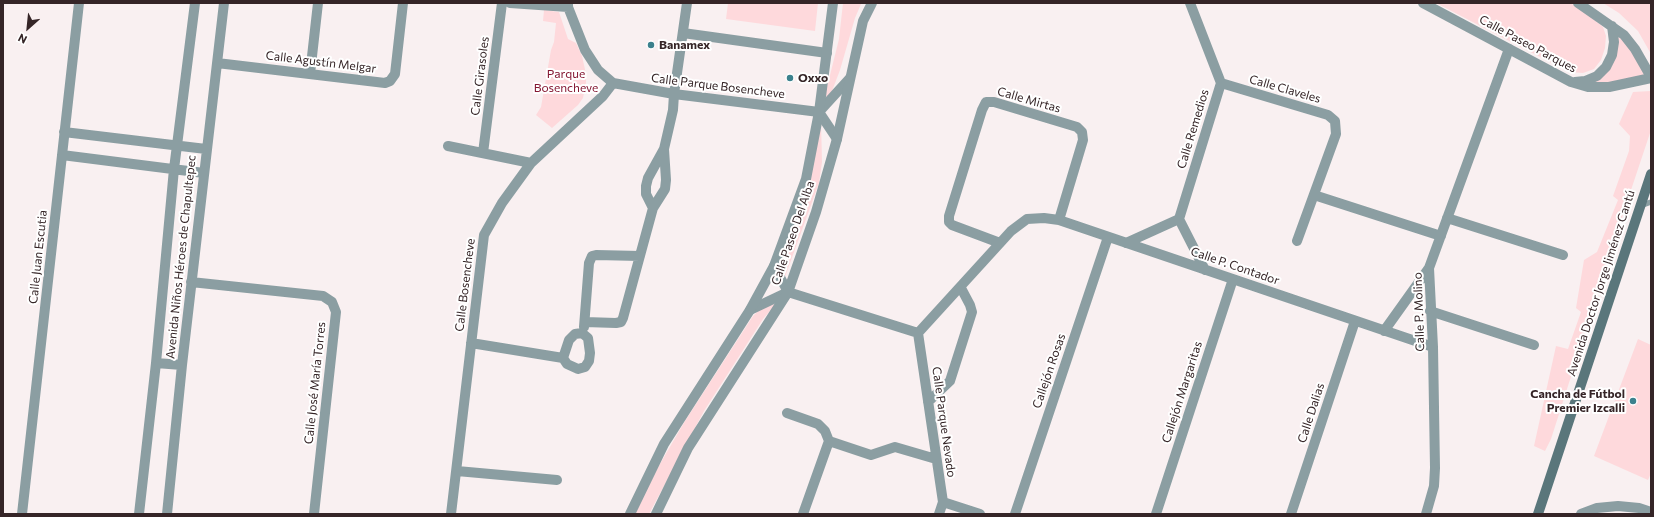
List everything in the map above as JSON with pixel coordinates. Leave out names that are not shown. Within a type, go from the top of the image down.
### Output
[{"type":"main road","name":"Avenida Doctor Jorge Jiménez Cantú","points":[[1538,514],[1651,174]]},
{"type":"street","name":"Calle Juan Escutia","points":[[22,514],[79,3]]},
{"type":"street","name":"Avenida Niños Héroes de Chapultepec","points":[[139,514],[156,362],[174,169],[195,3]]},
{"type":"street","name":"Avenida Niños Héroes de Chapultepec","points":[[167,514],[191,282],[224,3]]},
{"type":"street","points":[[310,74],[318,3]]},
{"type":"street","name":"Calle Agustín Melgar","points":[[217,63],[385,83],[390,81],[394,74],[403,3]]},
{"type":"street","name":"Calle Girasoles","points":[[483,153],[502,3]]},
{"type":"street","points":[[510,3],[568,5],[585,50],[598,70],[613,83]]},
{"type":"street","points":[[653,208],[646,194],[646,186],[648,178],[664,149],[673,110],[687,3]]},
{"type":"street","name":"Calle Paseo Del Alba","points":[[630,514],[664,444],[750,310],[774,266],[806,179],[819,112],[833,3]]},
{"type":"street","name":"Calle Paseo Del Alba","points":[[656,514],[688,448],[788,292],[816,212],[837,139],[863,21],[872,3]]},
{"type":"street","name":"Calle Remedios","points":[[1179,219],[1221,83],[1190,3]]},
{"type":"street","name":"Calle Paseo Parques","points":[[1423,3],[1571,82],[1588,87],[1608,87],[1651,78],[1635,49],[1624,35],[1578,3]]},
{"type":"street","points":[[1571,82],[1585,81],[1597,76],[1606,67],[1612,55],[1614,42],[1612,26]]},
{"type":"street","points":[[683,33],[827,53]]},
{"type":"street","name":"Calle P. Molino","points":[[1426,514],[1435,480],[1433,347],[1429,268],[1509,49]]},
{"type":"street","points":[[837,139],[819,112],[850,78]]},
{"type":"street","name":"Calle Parque Bosencheve","points":[[613,83],[674,94],[819,112]]},
{"type":"street","name":"Calle Bosencheve","points":[[451,514],[484,235],[502,203],[531,163],[603,96],[613,83]]},
{"type":"street","name":"Calle Claveles","points":[[1221,83],[1328,115],[1335,121],[1336,134],[1297,241]]},
{"type":"street","name":"Calle Mirtas","points":[[1000,243],[952,226],[948,222],[982,110],[986,102],[994,102],[1077,127],[1082,132],[1083,140],[1059,220]]},
{"type":"street","points":[[64,132],[206,149]]},
{"type":"street","points":[[448,146],[531,163]]},
{"type":"street","points":[[586,322],[616,323],[621,322],[623,318],[653,208],[665,189],[666,180],[664,149]]},
{"type":"street","points":[[62,155],[204,173]]},
{"type":"street","points":[[1314,194],[1441,236]]},
{"type":"street","name":"Calle P. Contador","points":[[1000,243],[1011,231],[1027,219],[1044,218],[1059,220],[1433,347]]},
{"type":"street","points":[[1447,218],[1563,255]]},
{"type":"street","points":[[1126,243],[1179,219],[1205,270]]},
{"type":"street","name":"Callejón Rosas","points":[[1015,514],[1108,237]]},
{"type":"street","points":[[750,310],[788,292],[918,333],[961,288],[1000,243]]},
{"type":"street","points":[[582,332],[586,322],[589,263],[592,256],[596,254],[640,256]]},
{"type":"street","points":[[774,266],[788,292]]},
{"type":"street","points":[[1384,331],[1429,268]]},
{"type":"street","name":"Callejón Margaritas","points":[[1156,514],[1232,279]]},
{"type":"street","name":"Calle José María Torres","points":[[191,282],[323,296],[332,302],[336,312],[314,514]]},
{"type":"street","points":[[928,402],[950,381],[972,312],[961,288]]},
{"type":"street","points":[[1430,311],[1534,345]]},
{"type":"street","name":"Calle Dalias","points":[[1291,514],[1355,321]]},
{"type":"street","points":[[563,358],[569,340],[575,334],[582,332]]},
{"type":"street","points":[[471,343],[563,358],[567,364],[578,369],[585,367],[589,361],[590,344],[588,338],[582,332]]},
{"type":"street","name":"Calle Parque Nevado","points":[[918,333],[943,502],[939,514]]},
{"type":"street","points":[[156,362],[182,365]]},
{"type":"street","points":[[787,413],[818,424],[825,431],[829,441],[802,514]]},
{"type":"street","points":[[829,441],[871,455],[895,447],[936,459]]},
{"type":"street","points":[[456,471],[557,480]]},
{"type":"street","points":[[943,502],[980,514]]},
{"type":"street","points":[[1581,514],[1597,508],[1618,506],[1639,508],[1651,512]]},
{"type":"lane","points":[[1640,206],[1651,202]]},
{"type":"green space","points":[[728,3],[818,3],[815,31],[726,19]]},
{"type":"green space","points":[[843,3],[861,4],[855,18],[840,70],[832,91],[826,100],[826,91],[839,39]]},
{"type":"green space","points":[[1436,3],[1570,3],[1580,8],[1603,27],[1606,36],[1605,48],[1601,60],[1594,69],[1583,73],[1569,72]]},
{"type":"green space","points":[[1603,3],[1651,3],[1651,54],[1638,31],[1619,13]]},
{"type":"green space","name":"Parque Bosencheve","points":[[544,10],[559,12],[568,39],[576,43],[582,56],[586,74],[583,98],[578,105],[552,128],[536,115],[541,107],[551,50],[554,42],[556,23],[543,21]]},
{"type":"green space","points":[[1616,34],[1625,40],[1644,69],[1644,76],[1640,79],[1589,85],[1600,76]]},
{"type":"green space","points":[[1651,91],[1651,130],[1551,439],[1545,451],[1534,446],[1556,346],[1568,349],[1581,312],[1576,308],[1584,260],[1597,252],[1618,200],[1613,196],[1629,151],[1630,136],[1619,124],[1633,92]]},
{"type":"green space","points":[[821,121],[822,162],[819,183],[785,277],[783,275],[783,268],[807,193]]},
{"type":"green space","points":[[777,303],[763,319],[704,411],[649,514],[635,514],[657,469],[685,421],[753,316],[762,307]]},
{"type":"green space","name":"Cancha de Fútbol Premier Izcalli","points":[[1638,339],[1651,345],[1651,473],[1648,480],[1594,456]]},
{"type":"place","name":"Banamex","points":[[651,45]]},
{"type":"place","name":"Oxxo","points":[[790,78]]},
{"type":"place","name":"Cancha de Fútbol Premier Izcalli","points":[[1633,401]]}]
